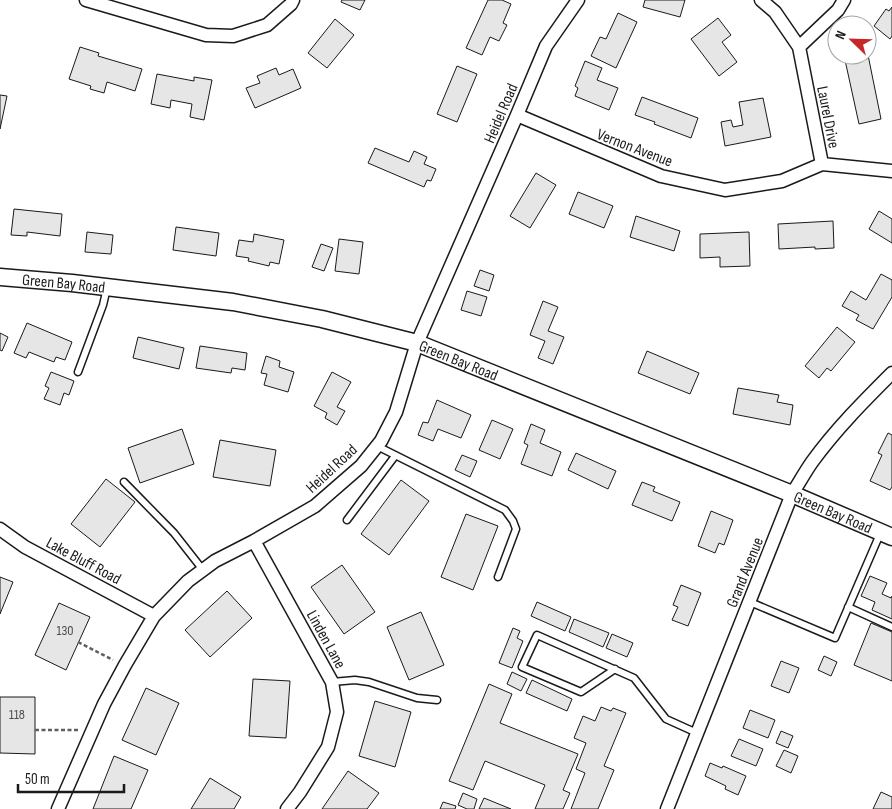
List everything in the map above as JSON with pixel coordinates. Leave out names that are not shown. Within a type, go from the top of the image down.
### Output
[{"type":"street","points":[[86,0],[206,35],[233,36],[267,25],[293,0]]},
{"type":"street","name":"Heidel Road","points":[[58,809],[104,704],[154,616],[188,581],[215,561],[315,506],[361,466],[377,446],[396,412],[416,343],[517,116],[546,46],[578,0]]},
{"type":"street","name":"Laurel Drive","points":[[761,0],[775,12],[799,47],[822,164]]},
{"type":"street","points":[[799,47],[838,10],[844,0]]},
{"type":"street","name":"Vernon Avenue","points":[[517,116],[661,176],[725,190],[782,181],[822,164],[892,171]]},
{"type":"street","name":"Green Bay Road","points":[[0,277],[72,283],[233,302],[322,318],[416,343],[792,494],[886,535]]},
{"type":"street","name":"Grand Avenue","points":[[667,809],[792,494],[812,463],[852,412],[892,373]]},
{"type":"street","name":"Lake Bluff Road","points":[[0,529],[25,546],[154,616]]},
{"type":"street","name":"Linden Lane","points":[[254,541],[332,682],[337,712],[328,747],[287,809]]},
{"type":"lane","points":[[78,372],[103,305],[107,287]]},
{"type":"lane","points":[[377,446],[505,510],[516,529],[498,576]]},
{"type":"lane","points":[[347,520],[395,456]]},
{"type":"lane","points":[[124,482],[174,533],[203,570]]},
{"type":"lane","points":[[750,602],[835,638],[848,607],[886,535]]},
{"type":"lane","points":[[848,607],[892,627]]},
{"type":"lane","points":[[614,669],[581,692],[522,667],[537,635],[614,669],[634,678],[666,719],[697,733]]},
{"type":"lane","points":[[332,682],[355,680],[369,682],[417,698],[437,700]]},
{"type":"path","points":[[78,642],[125,666]]},
{"type":"path","points":[[35,730],[93,730]]},
{"type":"building","points":[[342,0],[365,0],[360,10],[341,2]]},
{"type":"building","points":[[488,0],[502,0],[511,4],[503,23],[507,25],[499,41],[490,37],[482,55],[466,48]]},
{"type":"building","points":[[645,0],[685,0],[680,17],[643,7]]},
{"type":"building","points":[[892,7],[892,36],[890,39],[877,28],[877,22],[886,9],[889,11]]},
{"type":"building","points":[[618,13],[637,22],[616,68],[591,56],[600,37],[606,39]]},
{"type":"building","points":[[718,18],[731,35],[722,42],[737,62],[719,76],[691,39]]},
{"type":"building","points":[[335,19],[354,35],[327,68],[308,53]]},
{"type":"building","points":[[80,47],[99,53],[98,56],[142,69],[135,91],[107,82],[104,93],[90,89],[91,86],[69,79]]},
{"type":"building","points":[[585,61],[602,68],[597,80],[618,88],[609,110],[575,96],[578,88],[575,86]]},
{"type":"building","points":[[846,65],[870,65],[881,119],[859,124]]},
{"type":"building","points":[[457,66],[477,74],[457,122],[437,114]]},
{"type":"building","points":[[276,68],[279,75],[293,69],[301,88],[255,108],[246,88],[260,83],[257,76]]},
{"type":"building","points":[[157,74],[194,81],[194,77],[212,80],[204,120],[190,117],[192,104],[171,100],[170,108],[151,104]]},
{"type":"building","points":[[0,95],[7,96],[0,129]]},
{"type":"building","points":[[642,97],[698,118],[691,138],[635,115]]},
{"type":"building","points":[[763,98],[771,137],[725,146],[721,122],[731,120],[733,127],[743,125],[739,102]]},
{"type":"building","points":[[375,148],[409,162],[414,151],[427,157],[424,164],[436,169],[431,181],[427,180],[424,187],[368,163]]},
{"type":"building","points":[[536,173],[556,185],[530,228],[510,216]]},
{"type":"building","points":[[578,192],[613,206],[604,228],[569,214]]},
{"type":"building","points":[[14,209],[62,214],[60,236],[27,232],[27,236],[11,235]]},
{"type":"building","points":[[879,211],[892,219],[892,243],[869,229]]},
{"type":"building","points":[[636,216],[680,231],[674,251],[630,237]]},
{"type":"building","points":[[833,221],[834,248],[779,249],[778,224]]},
{"type":"building","points":[[176,227],[219,233],[216,256],[173,250]]},
{"type":"building","points":[[87,232],[113,235],[111,254],[85,252]]},
{"type":"building","points":[[749,232],[750,266],[720,267],[720,257],[700,258],[700,234]]},
{"type":"building","points":[[254,234],[284,240],[279,264],[270,262],[269,266],[248,261],[249,258],[236,256],[239,240],[253,242]]},
{"type":"building","points":[[339,239],[363,242],[359,274],[335,271]]},
{"type":"building","points":[[321,244],[333,248],[324,271],[312,267]]},
{"type":"building","points":[[480,270],[494,275],[489,291],[474,286]]},
{"type":"building","points":[[881,274],[892,280],[892,297],[873,329],[856,320],[859,315],[842,306],[851,291],[866,300]]},
{"type":"building","points":[[467,291],[487,297],[481,316],[461,310]]},
{"type":"building","points":[[543,301],[558,307],[548,331],[564,337],[553,364],[538,358],[545,341],[530,335]]},
{"type":"building","points":[[27,323],[72,342],[65,360],[56,357],[54,362],[29,352],[26,358],[14,353]]},
{"type":"building","points":[[837,327],[855,342],[831,371],[827,368],[819,378],[805,366]]},
{"type":"building","points":[[0,333],[8,337],[2,351],[0,350]]},
{"type":"building","points":[[138,337],[184,348],[179,369],[133,358]]},
{"type":"building","points":[[200,346],[247,353],[245,370],[232,368],[231,373],[196,368]]},
{"type":"building","points":[[647,351],[699,373],[690,394],[638,373]]},
{"type":"building","points":[[266,356],[280,361],[279,367],[294,372],[288,392],[264,385],[267,374],[261,373]]},
{"type":"building","points":[[51,372],[74,381],[69,395],[64,393],[60,405],[44,399],[49,388],[45,386]]},
{"type":"building","points":[[332,372],[351,382],[337,407],[345,411],[337,425],[325,418],[327,413],[314,406]]},
{"type":"building","points":[[738,388],[779,395],[777,402],[793,405],[790,425],[733,414]]},
{"type":"building","points":[[437,400],[471,415],[461,438],[438,429],[433,441],[418,435],[423,422],[428,423]]},
{"type":"building","points":[[492,420],[513,429],[500,459],[479,450]]},
{"type":"building","points":[[531,424],[545,430],[540,443],[561,452],[552,476],[521,464],[528,445],[524,443]]},
{"type":"building","points":[[182,429],[194,464],[140,483],[128,448]]},
{"type":"building","points":[[888,433],[892,435],[892,487],[890,490],[870,481],[882,455],[878,453]]},
{"type":"building","points":[[220,440],[276,450],[270,486],[213,477]]},
{"type":"building","points":[[576,453],[616,471],[608,489],[568,470]]},
{"type":"building","points":[[462,455],[477,461],[470,477],[455,470]]},
{"type":"building","points":[[106,479],[135,502],[100,547],[71,524]]},
{"type":"building","points":[[401,480],[429,501],[389,555],[361,534]]},
{"type":"building","points":[[642,482],[655,487],[653,491],[680,502],[672,521],[632,505]]},
{"type":"building","points":[[711,511],[733,520],[724,545],[719,543],[715,553],[698,546]]},
{"type":"building","points":[[466,514],[498,526],[473,590],[441,577]]},
{"type":"building","points":[[342,565],[375,612],[344,634],[311,587]]},
{"type":"building","points":[[870,576],[887,583],[882,594],[891,598],[892,596],[892,619],[872,610],[875,602],[861,596]]},
{"type":"building","points":[[0,577],[13,582],[0,614]]},
{"type":"building","points":[[681,585],[701,593],[688,626],[672,620],[678,607],[673,605]]},
{"type":"building","points":[[227,591],[252,618],[210,657],[185,630]]},
{"type":"building","points":[[537,602],[571,617],[565,631],[531,616]]},
{"type":"building","points":[[59,603],[90,617],[66,670],[35,655]]},
{"type":"building","points":[[421,612],[444,665],[409,680],[387,627]]},
{"type":"building","points":[[574,619],[609,633],[603,647],[569,632]]},
{"type":"building","points":[[871,623],[892,632],[892,681],[854,665]]},
{"type":"building","points":[[513,628],[520,631],[517,638],[523,641],[512,668],[499,663]]},
{"type":"building","points":[[612,634],[633,643],[627,657],[606,648]]},
{"type":"building","points":[[824,656],[837,662],[831,676],[818,670]]},
{"type":"building","points":[[781,661],[799,668],[789,693],[771,686]]},
{"type":"building","points":[[512,672],[527,679],[521,691],[507,684]]},
{"type":"building","points":[[253,679],[290,681],[286,738],[249,736]]},
{"type":"building","points":[[532,680],[572,699],[567,711],[526,693]]},
{"type":"building","points":[[489,684],[512,694],[500,723],[578,754],[563,790],[570,793],[563,809],[535,809],[545,785],[485,761],[473,790],[449,781]]},
{"type":"building","points":[[146,688],[179,703],[156,755],[122,740]]},
{"type":"building","points":[[0,697],[35,697],[35,754],[0,753]]},
{"type":"building","points":[[375,701],[411,712],[395,767],[359,756]]},
{"type":"building","points":[[601,707],[611,711],[613,708],[626,713],[604,766],[614,770],[598,809],[571,809],[585,773],[576,769],[586,743],[574,738],[583,716],[595,721]]},
{"type":"building","points":[[750,710],[775,720],[768,738],[743,728]]},
{"type":"building","points":[[781,731],[793,736],[788,748],[776,743]]},
{"type":"building","points":[[739,739],[763,749],[756,766],[731,756]]},
{"type":"building","points":[[784,750],[798,756],[791,773],[776,766]]},
{"type":"building","points":[[114,756],[148,770],[131,809],[93,809]]},
{"type":"building","points":[[710,763],[722,768],[723,766],[746,776],[738,795],[725,789],[726,786],[705,776]]},
{"type":"building","points":[[348,771],[379,793],[367,809],[322,809]]},
{"type":"building","points":[[210,778],[241,797],[234,809],[191,809]]},
{"type":"building","points":[[881,792],[892,797],[892,809],[873,809]]},
{"type":"building","points":[[463,793],[477,799],[474,809],[467,809],[458,805]]},
{"type":"building","points":[[484,798],[511,809],[479,809]]},
{"type":"building","points":[[443,802],[456,806],[455,809],[440,809]]}]
